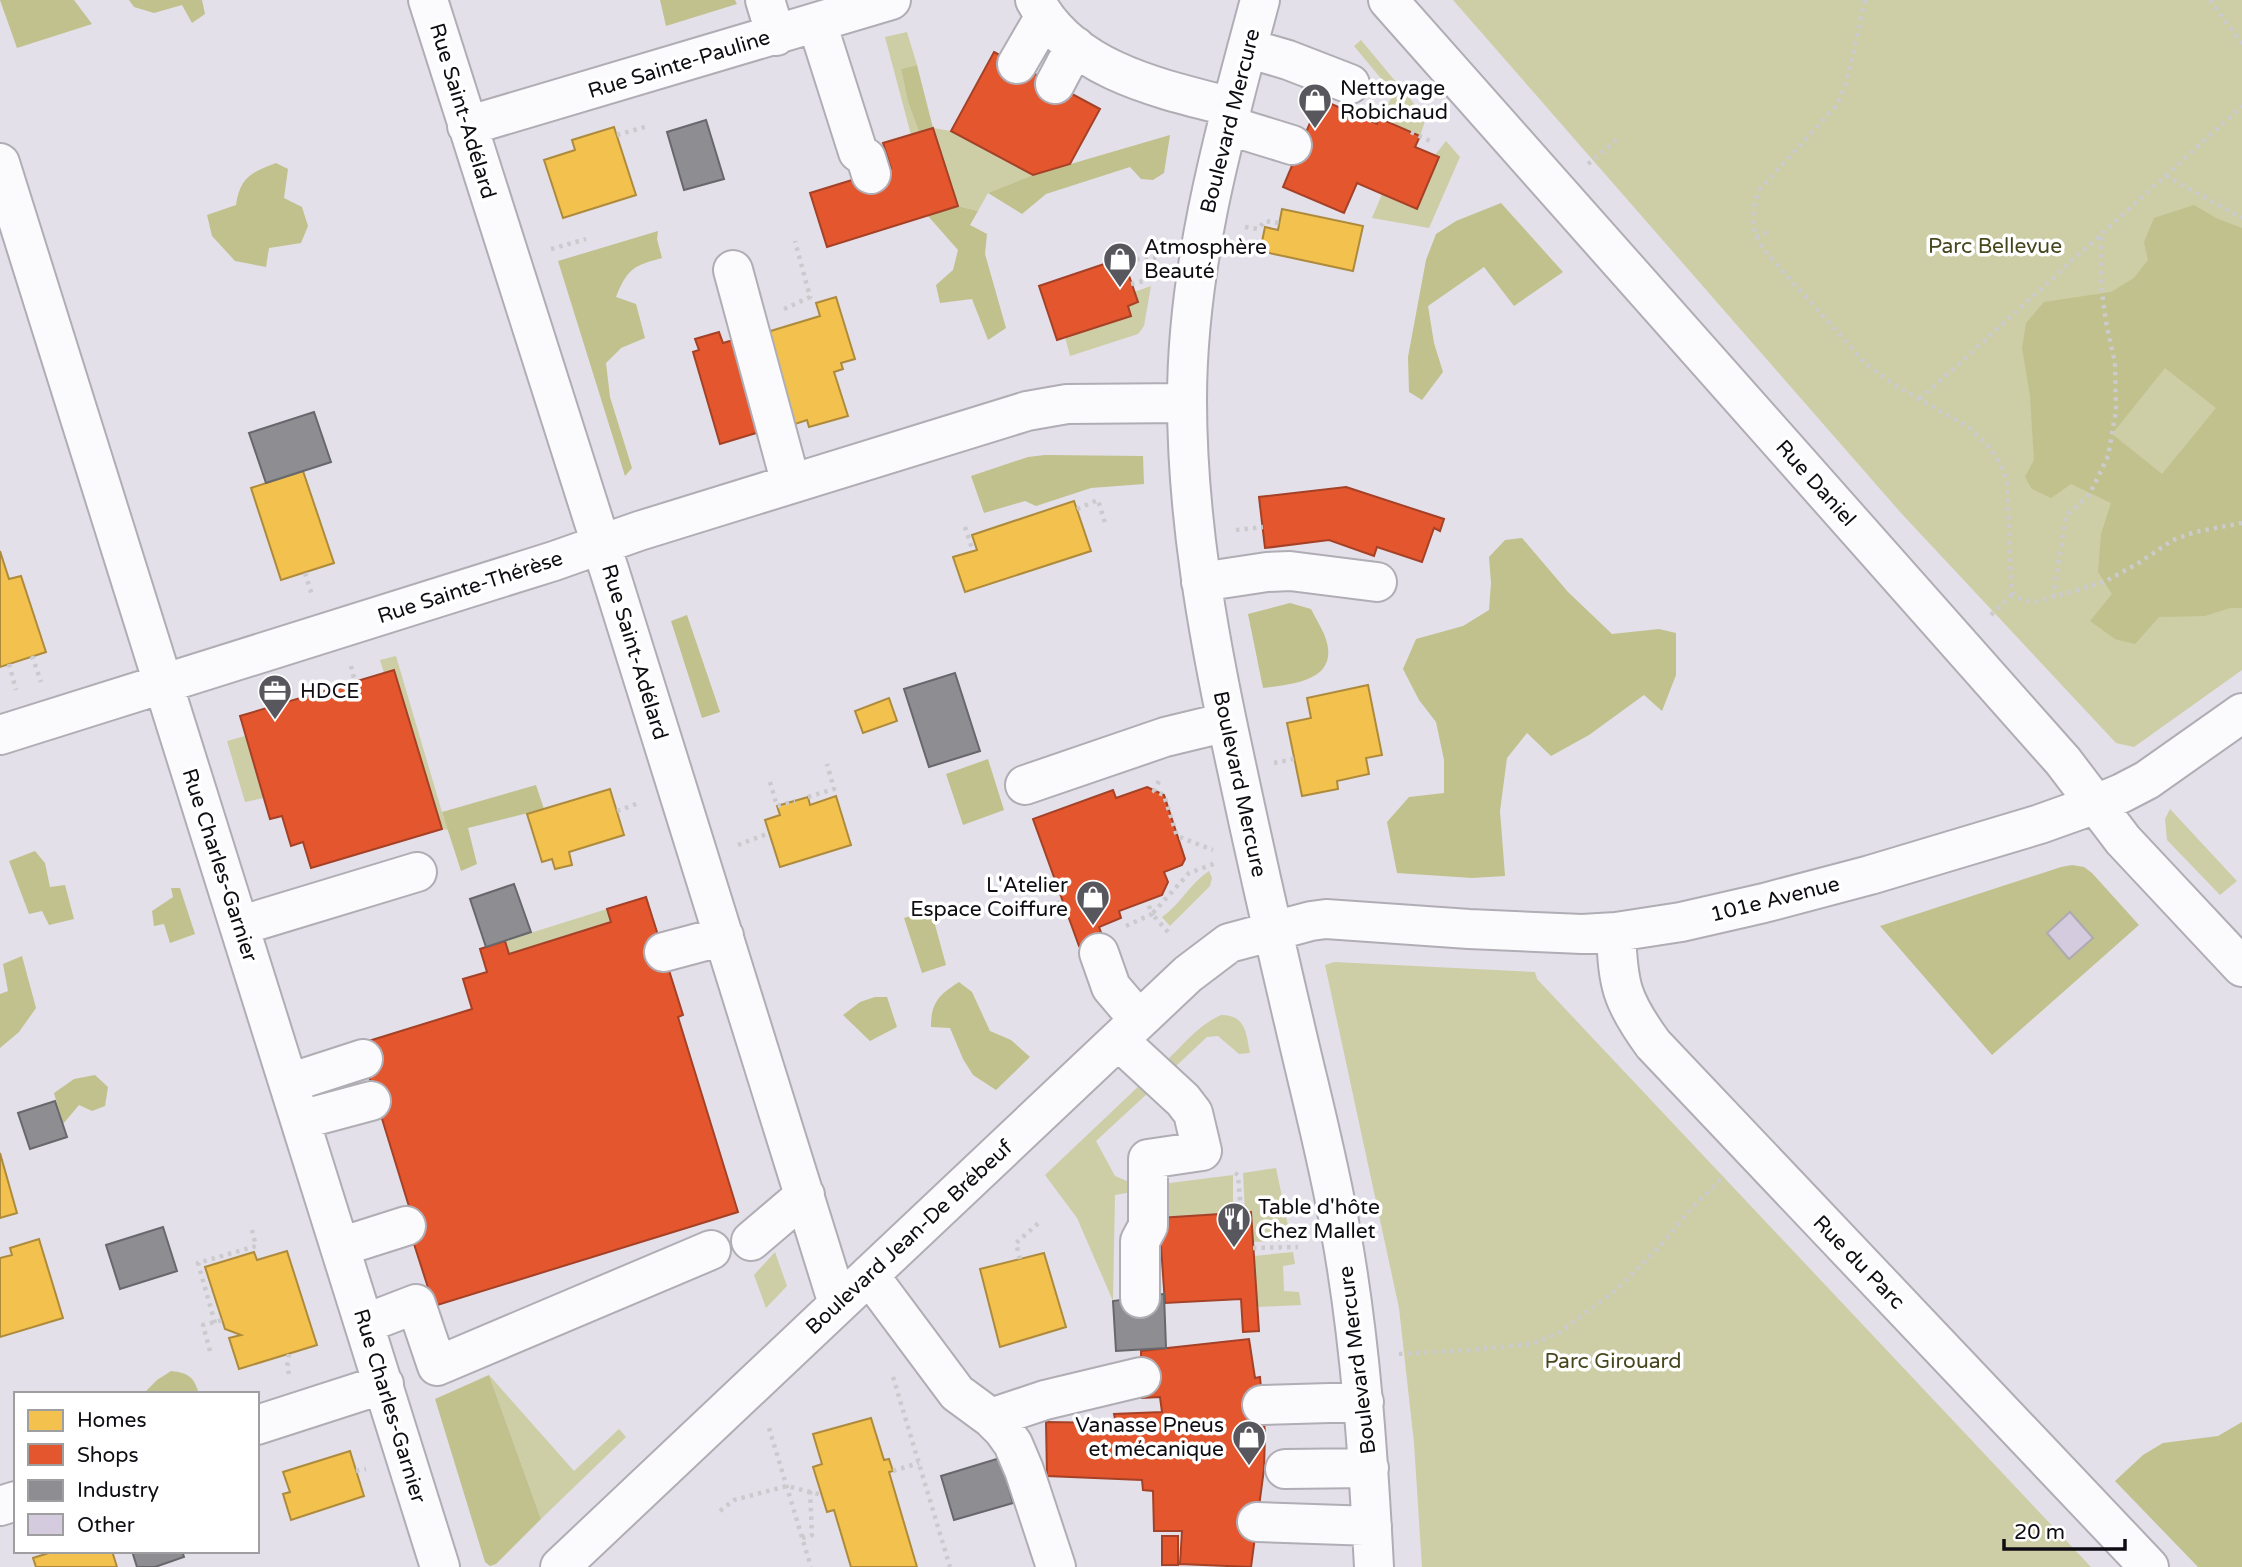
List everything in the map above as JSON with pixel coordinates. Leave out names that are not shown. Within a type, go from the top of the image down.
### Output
[{"type":"street","name":"Rue Saint-Adélard","points":[[428,0],[838,1304]]},
{"type":"street","points":[[765,0],[776,36]]},
{"type":"street","name":"Rue Sainte-Pauline","points":[[467,126],[891,0]]},
{"type":"street","name":"Boulevard Mercure","points":[[1260,0],[1203,231],[1195,281],[1189,332],[1186,403],[1192,510],[1201,582],[1227,722],[1341,1231],[1364,1402],[1374,1567]]},
{"type":"street","name":"Rue Daniel","points":[[1388,0],[2063,761],[2123,840],[2242,967]]},
{"type":"street","points":[[1040,8],[1053,27],[1110,70],[1230,116],[1292,145]]},
{"type":"street","points":[[1017,64],[1040,8]]},
{"type":"street","points":[[817,23],[858,152],[866,158],[871,174]]},
{"type":"street","points":[[1055,85],[1075,46]]},
{"type":"street","points":[[1247,48],[1288,60],[1350,85]]},
{"type":"street","name":"Rue Charles-Garnier","points":[[0,163],[440,1567]]},
{"type":"street","points":[[733,270],[791,484]]},
{"type":"street","name":"Rue Sainte-Thérèse","points":[[0,735],[791,484],[1045,407],[1067,404],[1186,403]]},
{"type":"street","points":[[1201,582],[1290,571],[1377,582]]},
{"type":"street","name":"101e Avenue","points":[[1272,931],[1326,919],[1541,933],[1616,932],[1681,922],[1823,888],[2040,824],[2096,804],[2147,780],[2242,713]]},
{"type":"street","points":[[1025,785],[1165,737],[1227,722]]},
{"type":"street","points":[[239,926],[417,872]]},
{"type":"street","name":"Boulevard Jean-De Brébeuf","points":[[560,1567],[1188,974],[1229,943],[1272,931]]},
{"type":"street","name":"Rue du Parc","points":[[1616,932],[1618,977],[1622,991],[1637,1023],[1653,1044],[2149,1567]]},
{"type":"street","points":[[664,952],[724,936]]},
{"type":"street","points":[[1099,953],[1128,1030],[1194,1113],[1202,1152],[1148,1159],[1149,1226],[1140,1241],[1140,1298]]},
{"type":"street","points":[[289,1083],[363,1059]]},
{"type":"street","points":[[300,1120],[370,1101]]},
{"type":"street","points":[[751,1241],[805,1195]]},
{"type":"street","points":[[340,1247],[406,1226]]},
{"type":"street","points":[[364,1324],[416,1304],[437,1366],[711,1250]]},
{"type":"street","points":[[869,1275],[957,1393],[1003,1430],[1024,1465],[1056,1567]]},
{"type":"street","points":[[991,1418],[1045,1400],[1141,1377]]},
{"type":"street","points":[[259,1423],[384,1384]]},
{"type":"street","points":[[1262,1405],[1364,1402]]},
{"type":"street","points":[[1285,1469],[1369,1468]]},
{"type":"street","points":[[1257,1522],[1372,1526]]},
{"type":"path","points":[[1865,0],[1846,84],[1837,105],[1760,189],[1752,220],[1756,237],[1763,249],[1866,364],[1893,384],[1970,428],[1990,448],[2007,481],[2013,594]]},
{"type":"path","points":[[2210,0],[2242,44]]},
{"type":"path","points":[[1920,398],[2242,106]]},
{"type":"path","points":[[617,135],[648,127]]},
{"type":"path","points":[[1411,132],[1430,141]]},
{"type":"path","points":[[1588,164],[1620,137]]},
{"type":"path","points":[[2166,176],[2242,218]]},
{"type":"path","points":[[1245,226],[1258,229],[1265,221],[1279,223]]},
{"type":"path","points":[[1756,237],[1770,231]]},
{"type":"path","points":[[2053,598],[2066,516],[2089,495],[2099,475],[2108,456],[2116,411],[2115,363],[2101,285],[2101,234]]},
{"type":"path","points":[[551,249],[586,239]]},
{"type":"path","points":[[781,310],[810,297],[795,241]]},
{"type":"path","points":[[1112,267],[1145,257],[1158,258]]},
{"type":"path","points":[[1131,285],[1156,278]]},
{"type":"path","points":[[1077,509],[1098,500],[1105,523]]},
{"type":"path","points":[[2013,594],[2035,603],[2053,598],[2104,582],[2137,565],[2173,540],[2195,531],[2242,523]]},
{"type":"path","points":[[965,527],[973,551]]},
{"type":"path","points":[[1234,530],[1263,527]]},
{"type":"path","points":[[305,573],[313,598]]},
{"type":"path","points":[[1991,615],[2013,594]]},
{"type":"path","points":[[32,656],[41,684]]},
{"type":"path","points":[[350,663],[355,682]]},
{"type":"path","points":[[9,664],[16,691]]},
{"type":"path","points":[[266,689],[270,707]]},
{"type":"path","points":[[1275,763],[1294,759]]},
{"type":"path","points":[[808,797],[834,789],[827,764]]},
{"type":"path","points":[[770,782],[777,806],[795,801]]},
{"type":"path","points":[[1154,791],[1164,795],[1177,835],[1213,850]]},
{"type":"path","points":[[617,811],[639,803]]},
{"type":"path","points":[[738,845],[769,833]]},
{"type":"path","points":[[1152,914],[1189,873],[1216,863]]},
{"type":"path","points":[[1049,907],[1062,901]]},
{"type":"path","points":[[1147,901],[1152,914],[1168,932]]},
{"type":"path","points":[[1399,1354],[1532,1344],[1559,1334],[1617,1289],[1726,1173]]},
{"type":"path","points":[[1238,1175],[1241,1213]]},
{"type":"path","points":[[1020,1259],[1016,1243],[1041,1221]]},
{"type":"path","points":[[215,1323],[198,1263],[256,1246],[252,1230]]},
{"type":"path","points":[[1254,1248],[1298,1247]]},
{"type":"path","points":[[210,1351],[203,1325],[223,1320]]},
{"type":"path","points":[[289,1354],[287,1367],[291,1381]]},
{"type":"path","points":[[892,1376],[950,1567]]},
{"type":"path","points":[[769,1428],[811,1567]]},
{"type":"path","points":[[893,1471],[919,1463]]},
{"type":"path","points":[[356,1471],[366,1469]]},
{"type":"path","points":[[720,1511],[734,1500],[787,1486],[822,1495]]},
{"type":"path","points":[[802,1538],[812,1535],[810,1492]]},
{"type":"green space","points":[[0,0],[74,0],[92,24],[17,48]]},
{"type":"green space","points":[[129,0],[202,0],[205,14],[192,23],[182,5],[154,13],[134,7]]},
{"type":"green space","points":[[660,0],[735,0],[737,4],[666,26]]},
{"type":"green space","name":"Parc Bellevue","points":[[1453,0],[2242,0],[2242,670],[2134,747],[2116,743],[1901,513]]},
{"type":"green space","points":[[907,32],[917,65],[901,69],[908,102],[919,132],[911,135],[885,37]]},
{"type":"green space","points":[[1361,40],[1426,118],[1420,136],[1382,119],[1393,93],[1354,46]]},
{"type":"green space","points":[[917,65],[933,128],[919,132],[908,102],[901,69]]},
{"type":"green space","points":[[933,128],[951,131],[1033,175],[988,193],[978,211],[958,206]]},
{"type":"green space","points":[[1170,135],[1164,173],[1153,180],[1141,179],[1130,167],[1046,194],[1022,214],[988,193],[1033,175]]},
{"type":"green space","points":[[1446,141],[1460,157],[1429,228],[1372,218],[1382,194],[1417,209],[1439,157],[1435,155]]},
{"type":"green space","points":[[276,163],[288,169],[284,198],[302,207],[308,226],[301,243],[269,248],[266,267],[235,261],[212,236],[207,215],[236,205],[241,188],[248,177]]},
{"type":"green space","points":[[1501,203],[1563,272],[1514,306],[1484,267],[1428,306],[1434,343],[1443,372],[1422,400],[1409,392],[1408,357],[1426,260],[1436,234],[1456,221]]},
{"type":"green space","points":[[2194,205],[2216,218],[2242,228],[2242,608],[2230,608],[2205,616],[2159,617],[2135,644],[2115,639],[2090,621],[2112,594],[2098,572],[2101,534],[2111,503],[2071,484],[2051,498],[2032,489],[2025,477],[2034,460],[2030,396],[2022,348],[2026,323],[2044,302],[2111,292],[2134,278],[2148,260],[2144,242],[2154,218]],"holes":[[[2165,368],[2216,408],[2162,474],[2112,434]]]},
{"type":"green space","points":[[958,206],[978,211],[970,225],[987,234],[985,254],[1006,328],[988,340],[972,299],[940,303],[936,285],[953,270],[958,250],[928,216]]},
{"type":"green space","points":[[658,231],[657,239],[662,258],[644,263],[628,274],[616,297],[636,304],[645,338],[621,348],[606,363],[610,397],[632,468],[625,476],[558,261]]},
{"type":"green space","points":[[1151,286],[1144,326],[1138,334],[1070,356],[1065,337],[1128,306],[1134,292]]},
{"type":"green space","points":[[1143,456],[1144,484],[1091,488],[1036,506],[1025,501],[984,513],[971,476],[1028,457]]},
{"type":"green space","points":[[1522,538],[1568,592],[1612,634],[1659,629],[1676,633],[1676,675],[1662,711],[1644,695],[1589,735],[1551,756],[1527,733],[1507,758],[1500,811],[1505,876],[1472,878],[1397,873],[1387,822],[1409,797],[1444,793],[1444,760],[1436,722],[1419,700],[1403,669],[1416,639],[1463,626],[1489,610],[1489,557],[1505,540]]},
{"type":"green space","points":[[1290,603],[1311,609],[1324,634],[1328,649],[1327,661],[1313,677],[1263,688],[1248,614]]},
{"type":"green space","points":[[687,615],[720,712],[702,718],[671,621]]},
{"type":"green space","points":[[396,656],[448,830],[442,829],[394,671],[384,673],[380,660]]},
{"type":"green space","points":[[245,736],[264,798],[245,802],[227,741]]},
{"type":"green space","points":[[988,759],[1004,810],[963,825],[946,774]]},
{"type":"green space","points":[[536,785],[544,809],[468,828],[477,864],[461,871],[442,812]]},
{"type":"green space","points":[[2170,809],[2237,881],[2220,895],[2167,840],[2165,819]]},
{"type":"green space","points":[[35,851],[45,863],[50,887],[65,885],[74,919],[49,925],[42,911],[29,914],[9,861]]},
{"type":"green space","points":[[2061,867],[2084,867],[2139,925],[1992,1055],[1880,926]],"holes":[[[2070,912],[2093,938],[2069,959],[2047,934]]]},
{"type":"green space","points":[[1209,871],[1212,878],[1210,886],[1170,926],[1162,917]]},
{"type":"green space","points":[[171,888],[180,888],[195,934],[170,943],[164,924],[154,926],[152,911],[173,897]]},
{"type":"green space","points":[[607,909],[611,922],[509,954],[505,941]]},
{"type":"green space","points":[[931,910],[946,965],[922,973],[904,918]]},
{"type":"green space","points":[[22,956],[36,1008],[19,1032],[0,1048],[0,994],[8,991],[3,964]]},
{"type":"green space","name":"Parc Girouard","points":[[1334,962],[1535,972],[1537,979],[2091,1567],[1422,1567],[1414,1443],[1399,1308],[1325,965]]},
{"type":"green space","points":[[959,982],[972,992],[990,1031],[1011,1040],[1030,1057],[996,1090],[973,1075],[950,1028],[931,1027],[938,1000]]},
{"type":"green space","points":[[875,997],[887,997],[897,1027],[870,1041],[843,1015],[860,1002]]},
{"type":"green space","points":[[1221,1015],[1236,1018],[1240,1022],[1246,1032],[1250,1053],[1239,1054],[1218,1036],[1207,1037],[1175,1067],[1169,1058],[1200,1029]]},
{"type":"green space","points":[[95,1075],[108,1087],[105,1106],[92,1111],[79,1105],[63,1124],[54,1093],[74,1079]]},
{"type":"green space","points":[[1142,1083],[1149,1092],[1096,1141],[1115,1176],[1136,1185],[1138,1191],[1115,1195],[1113,1301],[1077,1218],[1045,1175]]},
{"type":"green space","points":[[1276,1168],[1291,1240],[1253,1242],[1251,1213],[1245,1213],[1243,1173]]},
{"type":"green space","points":[[1233,1175],[1233,1213],[1164,1217],[1162,1184]]},
{"type":"green space","points":[[775,1252],[787,1286],[766,1308],[754,1275]]},
{"type":"green space","points":[[1293,1252],[1295,1264],[1283,1266],[1284,1291],[1299,1292],[1301,1305],[1257,1307],[1254,1256]]},
{"type":"green space","points":[[171,1371],[182,1373],[190,1377],[198,1392],[145,1392]]},
{"type":"green space","points":[[489,1375],[574,1471],[619,1429],[626,1437],[541,1519]]},
{"type":"green space","points":[[489,1375],[541,1519],[496,1564],[490,1566],[485,1562],[435,1399]]},
{"type":"green space","points":[[2242,1422],[2242,1567],[2198,1567],[2115,1481],[2143,1455],[2163,1443],[2218,1436]]},
{"type":"building: Homes","points":[[614,127],[636,195],[563,218],[544,160],[575,150],[572,140]]},
{"type":"building: Homes","points":[[1282,209],[1363,226],[1353,271],[1260,251],[1265,227],[1278,230]]},
{"type":"building: Homes","points":[[836,297],[855,359],[841,363],[843,369],[834,372],[848,416],[809,427],[807,420],[792,425],[764,333],[820,316],[816,303]]},
{"type":"building: Homes","points":[[303,471],[334,563],[281,580],[251,488]]},
{"type":"building: Homes","points":[[1074,501],[1091,551],[965,592],[953,557],[977,550],[972,535]]},
{"type":"building: Homes","points":[[0,551],[9,579],[21,576],[46,652],[0,667]]},
{"type":"building: Homes","points":[[1368,685],[1382,755],[1366,758],[1369,774],[1337,781],[1338,789],[1302,796],[1287,723],[1311,718],[1307,698]]},
{"type":"building: Homes","points":[[889,698],[897,721],[863,733],[855,711]]},
{"type":"building: Homes","points":[[610,789],[624,835],[569,852],[572,865],[555,869],[552,859],[542,862],[527,814]]},
{"type":"building: Homes","points":[[836,796],[851,845],[780,867],[765,820],[780,815],[777,806],[808,797],[810,805]]},
{"type":"building: Homes","points":[[0,1153],[17,1213],[0,1218]]},
{"type":"building: Homes","points":[[39,1239],[63,1318],[0,1337],[0,1258],[12,1255],[10,1248]]},
{"type":"building: Homes","points":[[287,1251],[317,1345],[239,1369],[229,1338],[241,1335],[225,1329],[205,1267],[254,1252],[257,1260]]},
{"type":"building: Homes","points":[[1044,1253],[1066,1327],[1000,1347],[980,1269]]},
{"type":"building: Homes","points":[[871,1418],[884,1460],[889,1459],[893,1471],[889,1472],[917,1567],[851,1567],[834,1510],[827,1512],[813,1467],[822,1464],[813,1434]]},
{"type":"building: Homes","points":[[350,1451],[364,1496],[291,1520],[283,1494],[290,1492],[283,1472]]},
{"type":"building: Homes","points":[[49,1553],[113,1553],[117,1567],[36,1567],[33,1558]]},
{"type":"building: Shops","points":[[994,52],[1100,109],[1070,164],[1033,175],[951,131]]},
{"type":"building: Shops","points":[[1320,99],[1377,124],[1379,118],[1420,136],[1415,147],[1439,157],[1417,209],[1357,183],[1344,213],[1283,187]]},
{"type":"building: Shops","points":[[933,128],[958,206],[827,247],[810,193],[891,168],[883,143]]},
{"type":"building: Shops","points":[[1110,262],[1114,271],[1126,267],[1138,302],[1128,306],[1131,316],[1057,340],[1039,286]]},
{"type":"building: Shops","points":[[719,332],[723,343],[740,338],[766,430],[720,444],[693,352],[699,350],[695,339]]},
{"type":"building: Shops","points":[[1346,487],[1444,519],[1440,531],[1434,528],[1422,562],[1377,547],[1374,556],[1329,540],[1265,548],[1259,497]]},
{"type":"building: Shops","points":[[394,670],[442,829],[311,868],[303,842],[291,846],[282,816],[270,819],[240,716]]},
{"type":"building: Shops","points":[[1147,787],[1164,795],[1185,859],[1182,865],[1164,872],[1168,882],[1162,895],[1119,911],[1121,918],[1099,927],[1103,938],[1079,946],[1033,819],[1113,790],[1116,798]]},
{"type":"building: Shops","points":[[646,897],[683,1015],[678,1017],[738,1212],[434,1306],[413,1241],[419,1239],[359,1044],[472,1009],[463,979],[487,972],[480,949],[505,941],[509,954],[611,922],[607,909]]},
{"type":"building: Shops","points":[[1251,1212],[1259,1331],[1243,1332],[1241,1299],[1165,1303],[1159,1218]]},
{"type":"building: Shops","points":[[1249,1339],[1255,1378],[1260,1377],[1265,1433],[1264,1469],[1251,1567],[1180,1564],[1182,1531],[1154,1531],[1153,1491],[1143,1490],[1142,1480],[1047,1476],[1046,1422],[1116,1423],[1114,1414],[1162,1412],[1160,1397],[1142,1398],[1141,1351]]},
{"type":"building: Shops","points":[[1162,1536],[1178,1536],[1178,1565],[1162,1565]]},
{"type":"building: Industry","points":[[706,120],[724,179],[684,190],[667,132]]},
{"type":"building: Industry","points":[[314,412],[331,462],[266,483],[249,433]]},
{"type":"building: Industry","points":[[955,673],[980,751],[929,767],[904,689]]},
{"type":"building: Industry","points":[[514,884],[531,932],[486,947],[470,899]]},
{"type":"building: Industry","points":[[55,1101],[67,1137],[30,1149],[18,1113]]},
{"type":"building: Industry","points":[[163,1227],[177,1271],[120,1289],[106,1245]]},
{"type":"building: Industry","points":[[1164,1294],[1166,1348],[1116,1351],[1113,1301]]},
{"type":"building: Industry","points":[[1000,1458],[1013,1503],[954,1520],[941,1476]]},
{"type":"building: Industry","points":[[133,1553],[183,1553],[184,1557],[155,1567],[137,1567]]},
{"type":"building: Other","points":[[2070,912],[2093,938],[2069,959],[2047,933]]},
{"type":"place","name":"Nettoyage Robichaud","points":[[1315,130]]},
{"type":"place","name":"Atmosphère Beauté","points":[[1120,289]]},
{"type":"place","name":"HDCE","points":[[275,721]]},
{"type":"place","name":"L'Atelier Espace Coiffure","points":[[1093,927]]},
{"type":"place","name":"Table d'hôte Chez Mallet","points":[[1234,1249]]},
{"type":"place","name":"Vanasse Pneus et mécanique","points":[[1249,1467]]}]
